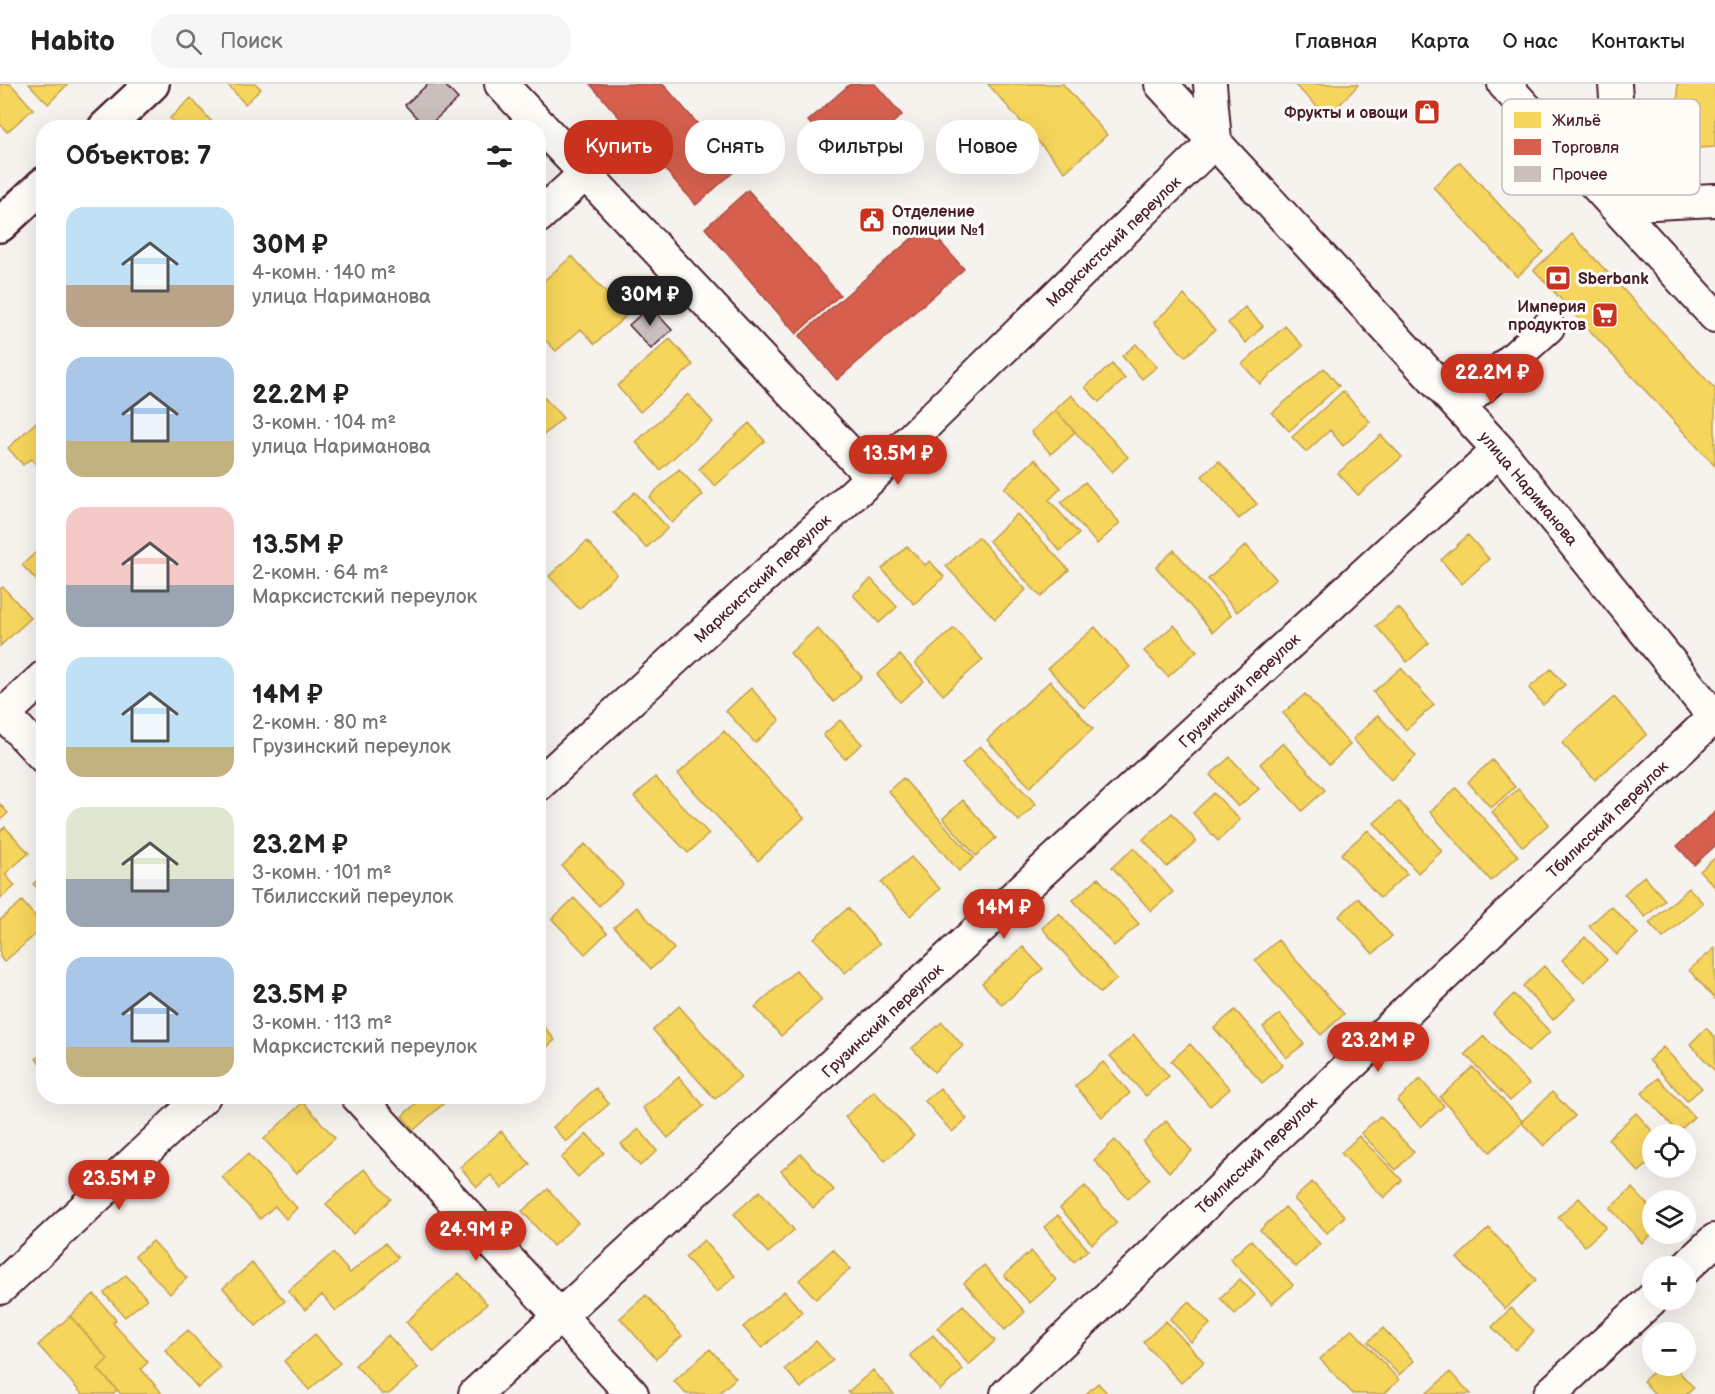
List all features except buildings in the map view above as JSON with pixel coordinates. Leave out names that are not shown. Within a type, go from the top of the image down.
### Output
[{"type":"main road","points":[[114,120],[152,84]]},
{"type":"main road","points":[[0,225],[36,191]]},
{"type":"street","points":[[501,84],[535,120]]},
{"type":"street","name":"улица Нариманова","points":[[1161,84],[1499,450],[1714,717]]},
{"type":"street","points":[[1210,84],[1215,141]]},
{"type":"street","points":[[1504,84],[1518,99]]},
{"type":"street","points":[[1615,84],[1615,99]]},
{"type":"street","points":[[546,131],[564,150]]},
{"type":"street","name":"Марксистский переулок","points":[[546,778],[872,477],[1215,141]]},
{"type":"street","points":[[546,210],[585,174]]},
{"type":"street","points":[[587,174],[872,477]]},
{"type":"street","points":[[1609,195],[1715,316]]},
{"type":"street","points":[[1619,195],[1619,205]]},
{"type":"street","points":[[1619,205],[1715,200]]},
{"type":"street","points":[[1460,407],[1548,327]]},
{"type":"street","name":"Грузинский переулок","points":[[476,1394],[1499,450]]},
{"type":"street","points":[[36,684],[1,714],[36,749]]},
{"type":"street","name":"Тбилисский переулок","points":[[1007,1394],[1714,717]]},
{"type":"street","points":[[0,1288],[196,1104]]},
{"type":"street","points":[[364,1104],[632,1394]]},
{"type":"street","points":[[1696,1258],[1715,1240]]},
{"type":"street","points":[[1550,1394],[1642,1308]]},
{"type":"place","name":"Фрукты и овощи","points":[[1427,112]]},
{"type":"place","name":"Отделение полиции №1","points":[[872,220]]},
{"type":"place","name":"Sberbank","points":[[1558,278]]},
{"type":"place","name":"Империя продуктов","points":[[1605,315]]}]
